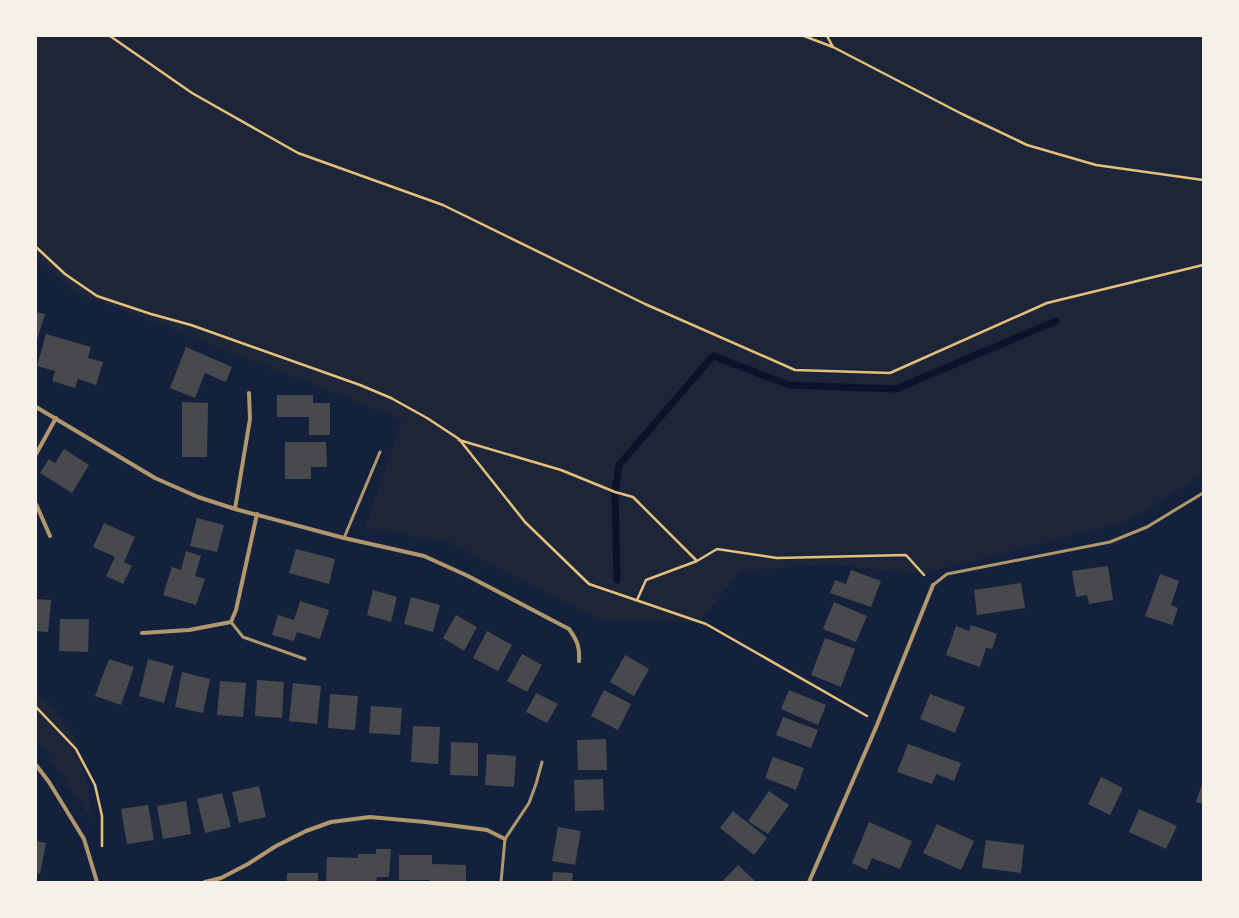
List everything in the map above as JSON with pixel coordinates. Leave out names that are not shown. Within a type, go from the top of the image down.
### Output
[{"type":"street","points":[[235,509],[250,419],[249,393]]},
{"type":"street","points":[[36,407],[155,478],[198,497],[235,509],[344,538],[424,556],[468,576],[569,629],[576,639],[579,650],[579,661]]},
{"type":"street","points":[[36,454],[56,418]]},
{"type":"street","points":[[36,504],[50,536]]},
{"type":"street","points":[[142,632],[189,630],[232,622],[257,514]]},
{"type":"street","points":[[809,882],[878,722],[933,585]]},
{"type":"street","points":[[36,765],[49,782],[84,839],[97,882]]},
{"type":"street","points":[[205,882],[220,878],[248,864],[276,846],[306,831],[331,822],[370,817],[425,822],[487,830],[505,839]]},
{"type":"lane","points":[[344,538],[380,452]]},
{"type":"lane","points":[[933,585],[947,574],[1110,542],[1148,527],[1203,493]]},
{"type":"lane","points":[[232,622],[243,637],[306,659]]},
{"type":"lane","points":[[502,882],[505,839],[529,803],[542,762]]},
{"type":"path","points":[[110,36],[192,93],[298,153],[443,205],[645,304],[795,370],[890,374],[1047,303],[1203,265]]},
{"type":"path","points":[[804,36],[833,47],[962,114],[1027,145],[1096,165],[1203,180]]},
{"type":"path","points":[[827,36],[833,47]]},
{"type":"path","points":[[36,247],[65,274],[97,296],[151,314],[191,325],[360,385],[391,398],[427,418],[459,440],[525,522],[589,584],[706,624],[878,722]]},
{"type":"path","points":[[459,440],[561,470],[615,492],[633,497],[697,561]]},
{"type":"path","points":[[637,600],[646,580],[697,561],[717,549],[777,558],[906,555],[933,585]]},
{"type":"path","points":[[36,707],[76,749],[95,785],[102,816],[102,852]]},
{"type":"shaded area","points":[[36,36],[1203,36],[1203,475],[1124,523],[922,574],[830,565],[741,570],[700,622],[601,621],[448,542],[365,528],[402,420],[126,311],[78,294],[36,258]]},
{"type":"shaded area","points":[[36,692],[54,708],[77,742],[87,781],[92,820],[40,744],[36,741]]},
{"type":"building","points":[[36,312],[45,314],[36,343]]},
{"type":"building","points":[[46,334],[91,347],[88,358],[103,362],[96,385],[78,379],[75,388],[52,381],[55,371],[37,366]]},
{"type":"building","points":[[186,347],[232,367],[226,382],[205,373],[195,398],[170,388]]},
{"type":"building","points":[[277,395],[313,395],[313,403],[330,403],[330,435],[309,435],[309,417],[277,417]]},
{"type":"building","points":[[182,402],[208,403],[207,457],[182,457]]},
{"type":"building","points":[[285,442],[326,442],[327,467],[311,467],[311,479],[285,479]]},
{"type":"building","points":[[64,449],[89,465],[72,493],[40,473],[49,459],[55,463]]},
{"type":"building","points":[[197,518],[224,525],[217,552],[190,546]]},
{"type":"building","points":[[104,523],[135,537],[124,562],[132,566],[123,584],[106,576],[115,557],[93,547]]},
{"type":"building","points":[[296,549],[335,559],[329,584],[289,573]]},
{"type":"building","points":[[186,551],[201,556],[195,576],[205,579],[196,605],[163,595],[172,567],[181,570]]},
{"type":"building","points":[[1108,566],[1113,600],[1089,604],[1087,595],[1076,597],[1072,571]]},
{"type":"building","points":[[851,570],[881,581],[871,607],[830,593],[835,580],[846,584]]},
{"type":"building","points":[[1160,574],[1179,581],[1171,605],[1178,608],[1172,625],[1145,616]]},
{"type":"building","points":[[1021,583],[1025,608],[977,615],[974,590]]},
{"type":"building","points":[[373,590],[397,597],[391,622],[367,615]]},
{"type":"building","points":[[411,597],[440,605],[433,632],[404,624]]},
{"type":"building","points":[[36,599],[51,600],[48,632],[36,631]]},
{"type":"building","points":[[300,601],[329,610],[320,639],[297,632],[294,641],[272,635],[278,615],[294,620]]},
{"type":"building","points":[[834,602],[867,616],[856,642],[823,629]]},
{"type":"building","points":[[456,615],[477,627],[464,651],[443,638]]},
{"type":"building","points":[[60,619],[89,619],[88,652],[59,651]]},
{"type":"building","points":[[971,625],[997,634],[992,649],[986,648],[980,667],[946,655],[956,626],[969,631]]},
{"type":"building","points":[[487,631],[512,645],[498,671],[473,658]]},
{"type":"building","points":[[825,638],[855,649],[841,687],[811,675]]},
{"type":"building","points":[[522,654],[542,665],[527,692],[507,681]]},
{"type":"building","points":[[625,655],[649,669],[634,696],[610,682]]},
{"type":"building","points":[[109,659],[134,667],[121,705],[95,696]]},
{"type":"building","points":[[148,659],[174,666],[164,703],[139,696]]},
{"type":"building","points":[[182,672],[210,679],[203,713],[175,707]]},
{"type":"building","points":[[257,680],[284,682],[282,718],[255,716]]},
{"type":"building","points":[[220,681],[246,683],[243,717],[217,715]]},
{"type":"building","points":[[293,683],[321,686],[317,724],[289,721]]},
{"type":"building","points":[[604,690],[631,704],[618,730],[591,716]]},
{"type":"building","points":[[789,690],[826,705],[818,725],[781,709]]},
{"type":"building","points":[[536,693],[558,704],[547,723],[526,712]]},
{"type":"building","points":[[330,694],[358,696],[355,730],[328,728]]},
{"type":"building","points":[[930,694],[965,707],[955,733],[920,719]]},
{"type":"building","points":[[371,706],[402,708],[400,735],[369,733]]},
{"type":"building","points":[[783,717],[818,730],[811,748],[776,735]]},
{"type":"building","points":[[413,726],[440,727],[438,764],[411,762]]},
{"type":"building","points":[[606,739],[607,770],[578,770],[577,740]]},
{"type":"building","points":[[451,742],[478,743],[478,776],[450,775]]},
{"type":"building","points":[[908,744],[961,763],[954,781],[936,774],[932,784],[897,772]]},
{"type":"building","points":[[487,754],[516,756],[514,787],[485,785]]},
{"type":"building","points":[[773,757],[804,768],[796,790],[765,778]]},
{"type":"building","points":[[1101,777],[1123,788],[1110,815],[1088,804]]},
{"type":"building","points":[[603,779],[604,810],[575,811],[574,780]]},
{"type":"building","points":[[1203,781],[1203,804],[1196,802]]},
{"type":"building","points":[[259,786],[266,817],[239,823],[232,792]]},
{"type":"building","points":[[769,791],[789,805],[768,834],[748,821]]},
{"type":"building","points":[[222,793],[231,827],[205,833],[197,799]]},
{"type":"building","points":[[186,801],[191,834],[163,839],[157,806]]},
{"type":"building","points":[[148,805],[154,840],[127,844],[121,809]]},
{"type":"building","points":[[1139,809],[1177,826],[1166,849],[1129,832]]},
{"type":"building","points":[[733,811],[767,838],[754,855],[720,828]]},
{"type":"building","points":[[869,822],[912,841],[900,869],[872,858],[867,870],[852,863]]},
{"type":"building","points":[[937,824],[974,841],[961,870],[923,853]]},
{"type":"building","points":[[558,827],[581,831],[575,865],[552,861]]},
{"type":"building","points":[[986,840],[1024,845],[1021,873],[982,868]]},
{"type":"building","points":[[36,841],[46,843],[40,874],[36,873]]},
{"type":"building","points":[[376,849],[391,849],[389,877],[377,877],[376,882],[326,882],[327,857],[358,858],[358,854],[376,854]]},
{"type":"building","points":[[399,855],[432,855],[432,864],[466,865],[466,882],[399,880]]},
{"type":"building","points":[[738,865],[756,882],[722,882]]},
{"type":"building","points":[[553,872],[573,873],[572,882],[552,882]]},
{"type":"building","points":[[287,873],[318,873],[318,882],[287,882]]},
{"type":"waterway","points":[[617,580],[615,492],[619,465],[713,356],[789,385],[896,389],[1056,321]]}]
